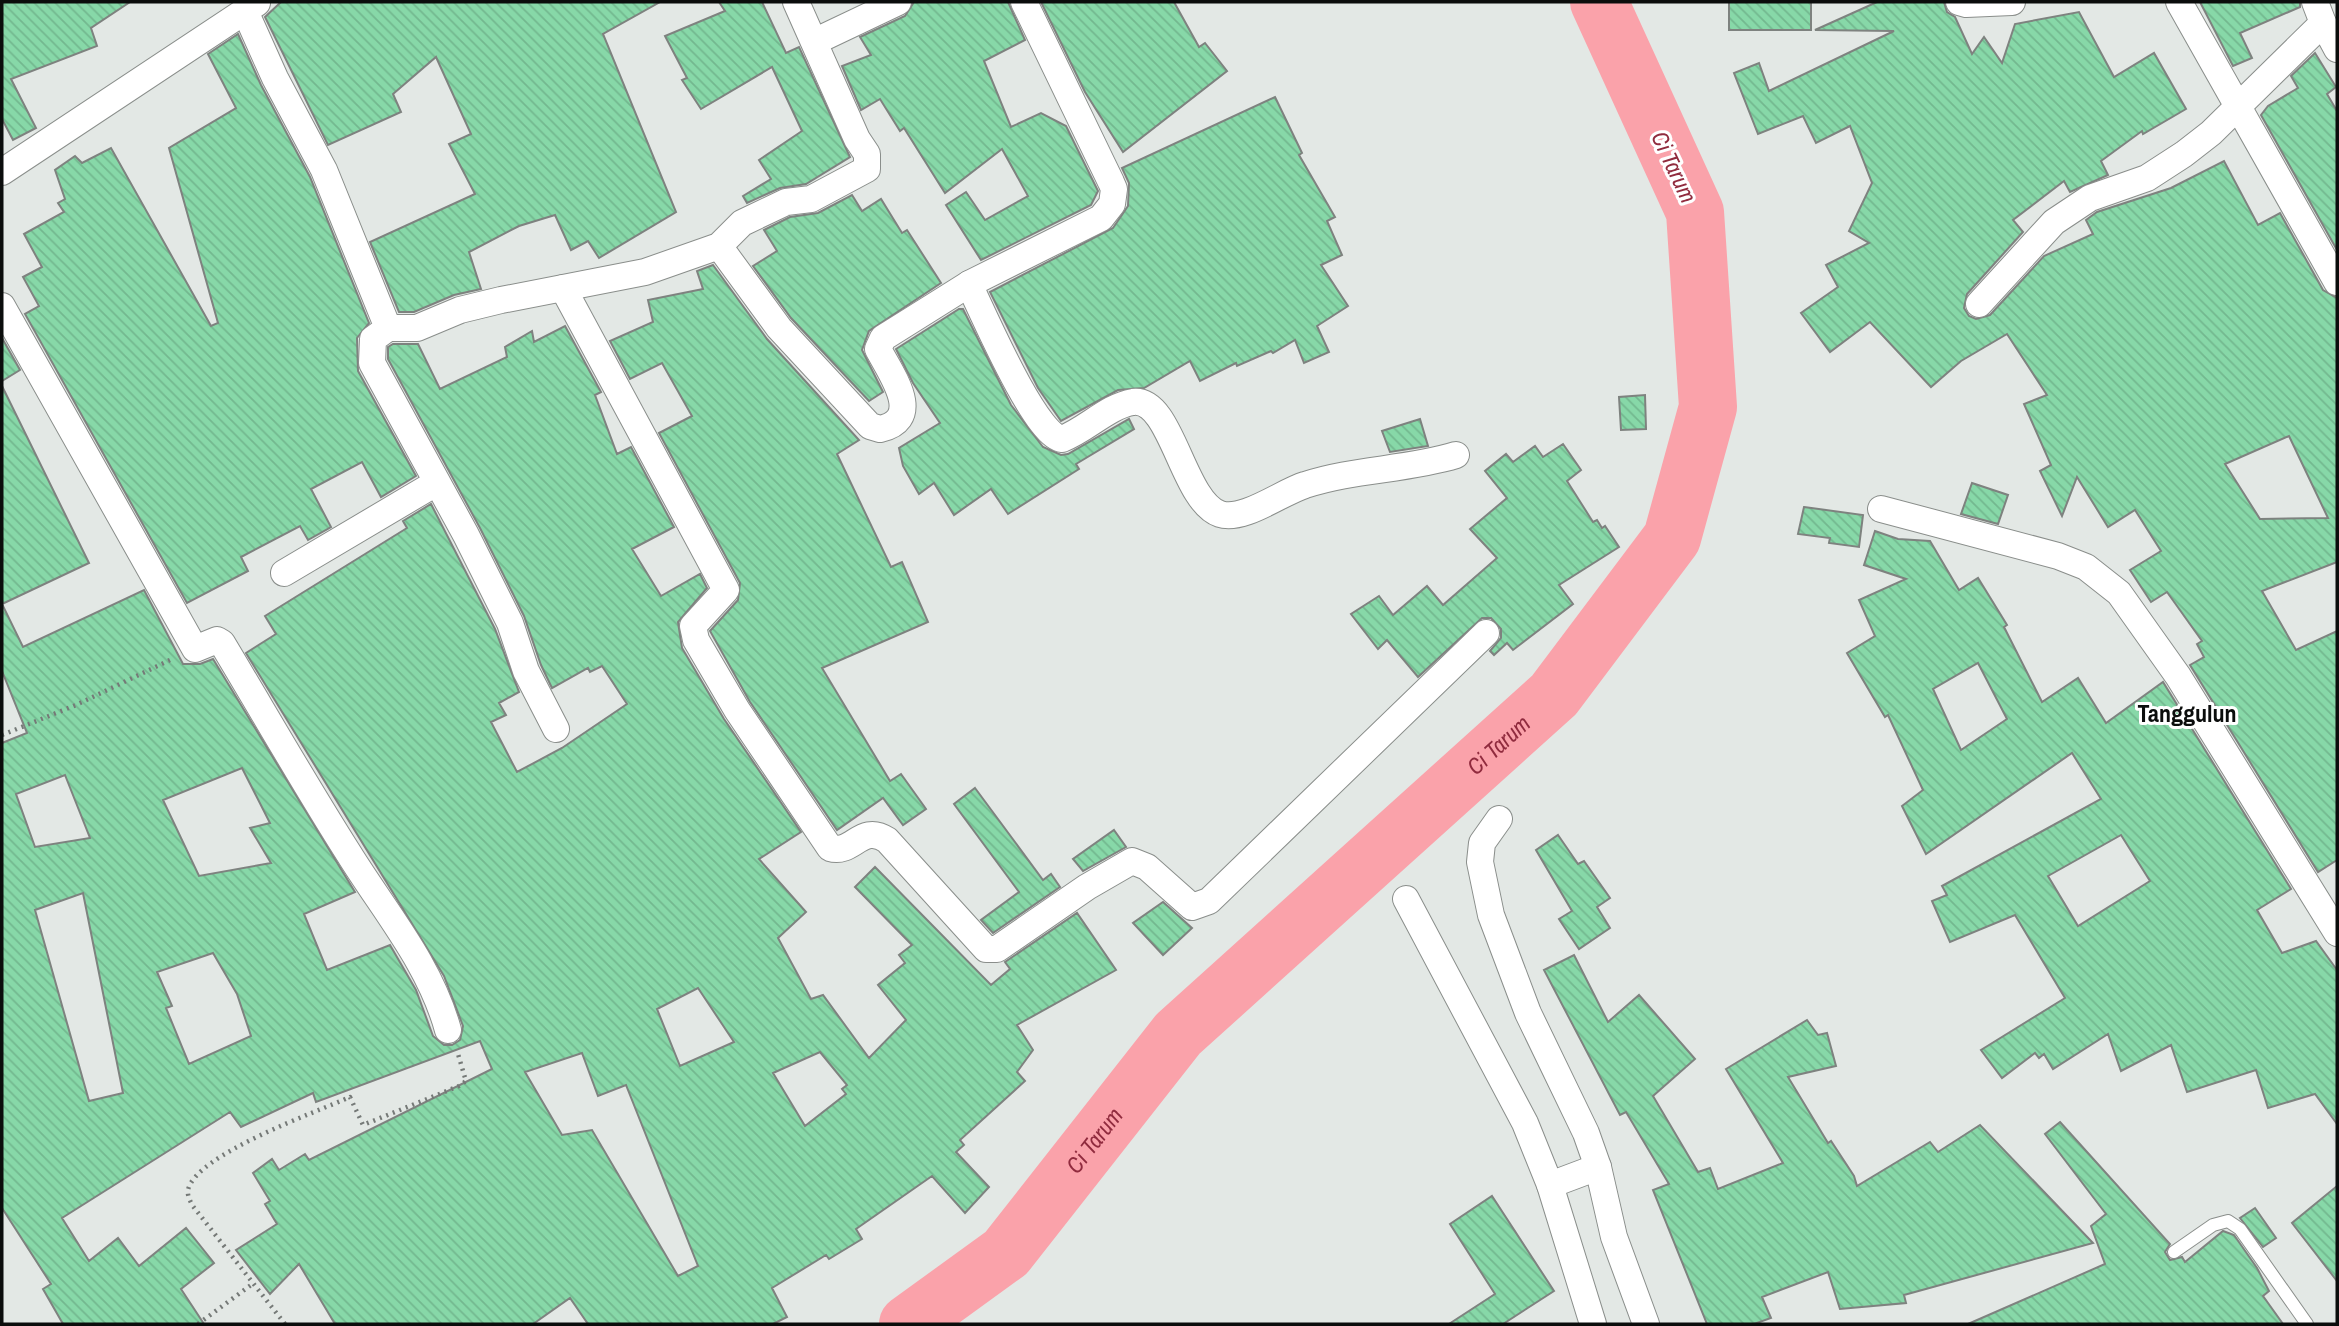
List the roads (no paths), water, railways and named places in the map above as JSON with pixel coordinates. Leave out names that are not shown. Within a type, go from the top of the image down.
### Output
[{"type":"street","points":[[556,729],[526,671],[510,623],[372,363],[373,339],[388,328],[416,328],[460,310],[645,272],[719,246],[742,223],[786,202],[811,199],[867,169],[867,154],[857,139],[816,41],[796,2]]},
{"type":"street","points":[[816,41],[898,2]]},
{"type":"street","points":[[719,246],[779,328],[876,430],[893,424],[901,416],[904,407],[901,393],[878,349],[883,338],[969,284],[1094,222],[1112,204],[1114,196],[1111,182],[1024,2]]},
{"type":"street","points":[[1959,2],[2012,2]]},
{"type":"street","points":[[2179,2],[2337,282]]},
{"type":"street","points":[[2,172],[251,6],[275,78],[324,170],[388,328]]},
{"type":"street","points":[[1979,304],[2054,222],[2072,208],[2147,178],[2211,133],[2319,12],[2337,49]]},
{"type":"street","points":[[969,284],[1015,379],[1047,432],[1062,439],[1130,402],[1148,405],[1160,418],[1199,495],[1209,509],[1222,515],[1237,515],[1304,485],[1456,455]]},
{"type":"street","points":[[563,288],[724,587],[724,595],[696,620],[693,633],[737,710],[830,848],[843,848],[869,835],[877,834],[887,840],[986,949],[997,949],[1122,864],[1132,861],[1147,867],[1192,907],[1209,901],[1486,633]]},
{"type":"street","points":[[2,306],[195,649],[217,640],[222,643],[348,854],[428,974],[441,1003],[448,1030]]},
{"type":"street","points":[[284,573],[436,483]]},
{"type":"street","points":[[1881,509],[2058,556],[2086,567],[2119,593],[2178,676],[2337,933]]},
{"type":"street","points":[[1499,819],[1482,844],[1480,862],[1491,915],[1528,1013],[1570,1096],[1614,1237],[1646,1324]]},
{"type":"street","points":[[1406,899],[1493,1058],[1554,1183],[1593,1324]]},
{"type":"street","points":[[1554,1183],[1594,1169]]},
{"type":"lane","points":[[2174,1252],[2213,1225],[2228,1221],[2240,1229],[2307,1324]]},
{"type":"waterway","name":"Ci Tarum","points":[[908,1324],[1006,1253],[1178,1034],[1554,695],[1672,538],[1708,407],[1695,212],[1599,2]]},
{"type":"district","name":"Tanggulun","points":[[2187,714]]}]
